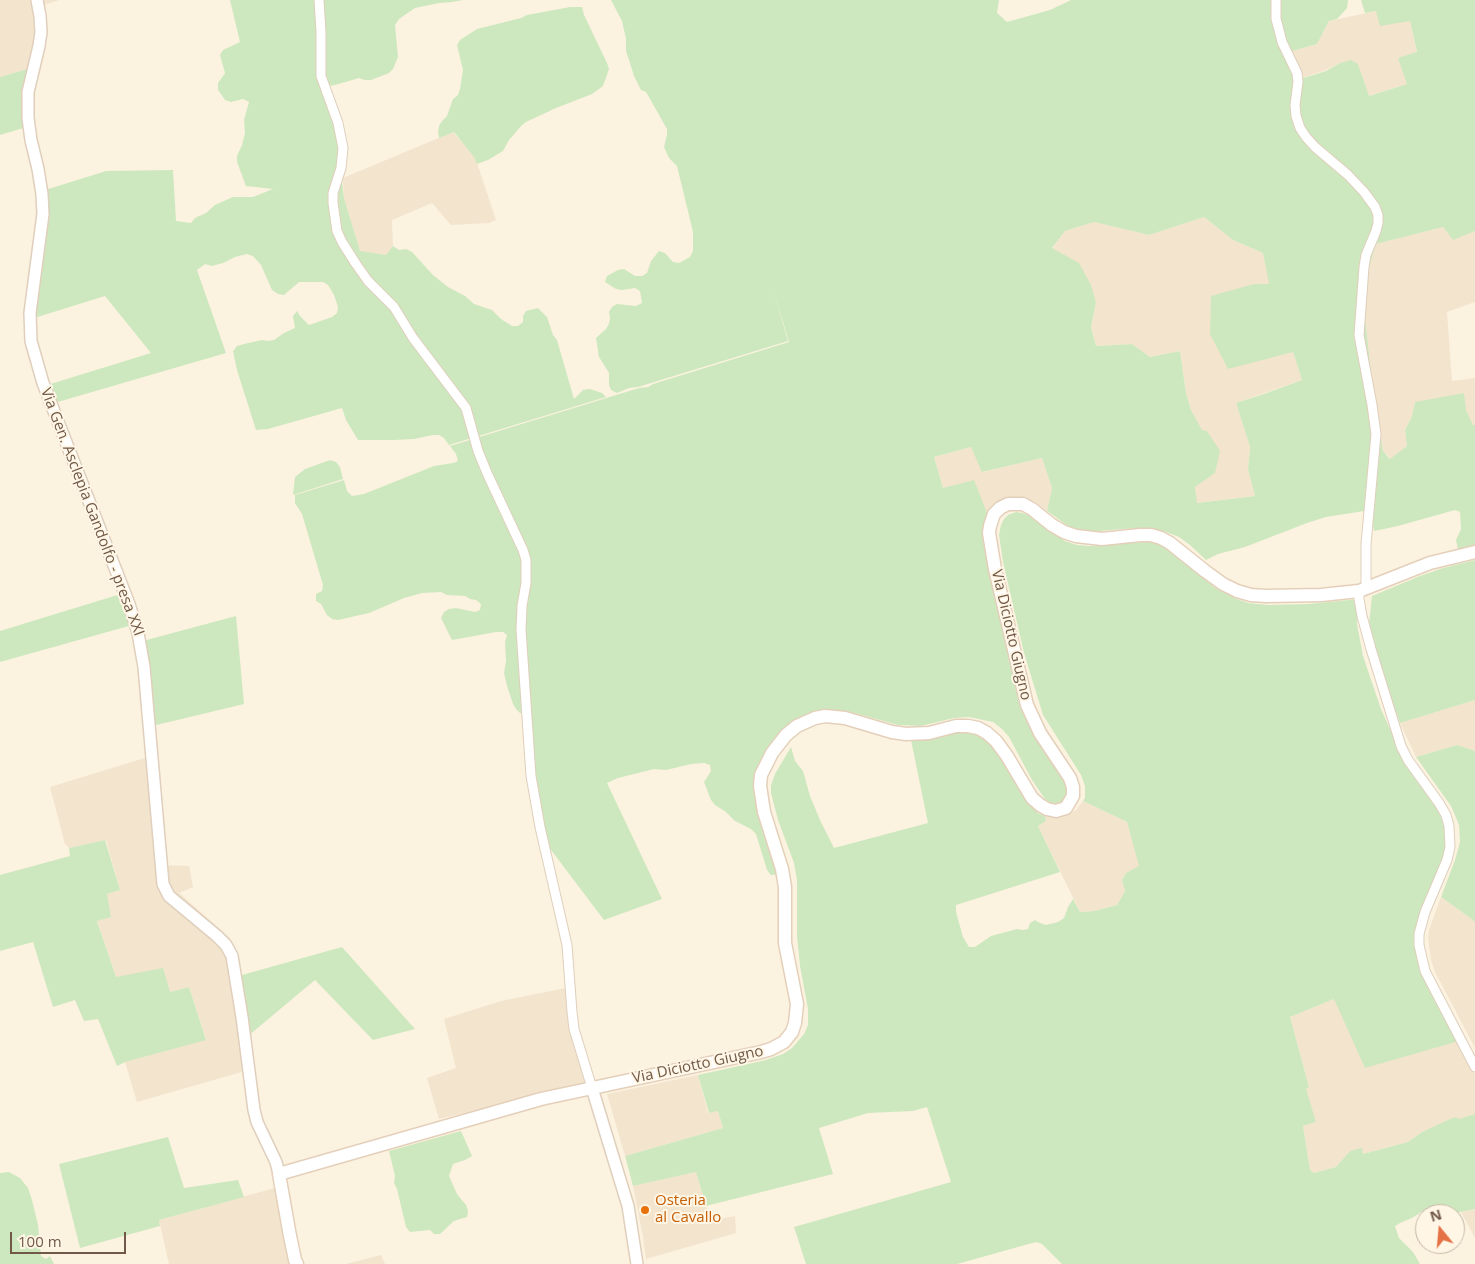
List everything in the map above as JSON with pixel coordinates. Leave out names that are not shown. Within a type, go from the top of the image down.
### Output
[{"type":"main road","name":"Via Diciotto Giugno","points":[[279,1174],[542,1099],[772,1049],[784,1042],[792,1032],[795,1023],[796,1004],[785,943],[785,887],[782,869],[764,812],[760,786],[762,775],[772,752],[786,735],[797,726],[825,716],[845,718],[892,732],[906,734],[929,733],[956,726],[978,728],[996,741],[1032,798],[1047,809],[1056,811],[1066,808],[1071,802],[1073,787],[1070,778],[1040,734],[1027,705],[994,569],[990,526],[994,514],[1000,508],[1008,504],[1023,504],[1064,532],[1076,536],[1102,538],[1151,535],[1161,538],[1223,584],[1251,594],[1266,596],[1321,595],[1362,590],[1411,570],[1475,552]]},
{"type":"main road","points":[[279,1174],[297,1264]]},
{"type":"street","name":"Via Gen. Asclepia Gandolfo - presa XXI","points":[[37,0],[41,32],[28,92],[28,118],[42,194],[43,214],[30,313],[31,341],[43,383],[129,604],[138,633],[144,667],[163,884],[170,896],[218,936],[232,956],[254,1110],[257,1122],[276,1162],[279,1174]]},
{"type":"street","points":[[319,0],[322,32],[321,76],[338,122],[343,148],[341,168],[333,193],[338,231],[344,247],[368,281],[394,307],[413,338],[466,408],[478,451],[526,560],[527,571],[521,630],[531,776],[567,946],[574,1029],[628,1206],[637,1264]]},
{"type":"street","points":[[1276,0],[1278,30],[1297,73],[1298,82],[1295,106],[1300,128],[1315,147],[1358,185],[1371,200],[1378,215],[1376,231],[1366,255],[1364,267],[1359,335],[1376,434],[1362,590],[1362,616],[1401,746],[1408,760],[1439,803],[1446,815],[1449,826],[1450,847],[1447,860],[1426,912],[1419,934],[1419,945],[1425,971],[1475,1067]]},
{"type":"shaded area","points":[[0,0],[59,0],[34,8],[35,35],[27,69],[0,77]]},
{"type":"shaded area","points":[[1376,11],[1410,21],[1417,53],[1407,84],[1368,96],[1358,64],[1340,63],[1296,80],[1289,52],[1317,44],[1329,21]]},
{"type":"shaded area","points":[[453,132],[475,157],[496,220],[489,223],[451,225],[432,203],[392,220],[393,246],[386,255],[360,252],[344,198],[343,178]]},
{"type":"shaded area","points":[[1204,217],[1233,240],[1263,253],[1270,284],[1254,284],[1293,352],[1302,380],[1236,403],[1250,447],[1248,470],[1255,496],[1196,503],[1195,487],[1214,473],[1202,431],[1191,410],[1186,393],[1180,351],[1150,357],[1132,344],[1096,346],[1091,327],[1096,302],[1052,249],[1065,231],[1094,222],[1149,235]]},
{"type":"shaded area","points":[[1443,227],[1453,239],[1475,231],[1475,302],[1447,312],[1452,381],[1475,378],[1475,425],[1473,425],[1466,410],[1415,402],[1412,416],[1405,430],[1407,446],[1391,459],[1383,451],[1371,372],[1365,317],[1369,268],[1376,244]]},
{"type":"shaded area","points":[[971,447],[983,472],[1042,458],[1052,488],[1047,511],[1035,502],[1025,499],[989,518],[943,488],[934,457]]},
{"type":"shaded area","points":[[1475,700],[1475,751],[1457,745],[1416,757],[1400,723]]},
{"type":"shaded area","points":[[145,758],[152,797],[160,865],[189,866],[193,887],[179,893],[230,938],[245,1071],[137,1102],[125,1062],[206,1039],[189,987],[170,992],[116,977],[97,920],[107,894],[120,890],[106,840],[69,848],[65,844],[50,787]]},
{"type":"shaded area","points":[[1083,801],[1127,822],[1140,866],[1126,873],[1122,880],[1125,891],[1117,905],[1094,911],[1080,912],[1038,826],[1046,821],[1045,816],[1057,818],[1066,816],[1076,810]]},
{"type":"shaded area","points":[[1441,897],[1475,923],[1475,1048],[1435,972],[1431,960],[1428,938],[1429,930]]},
{"type":"shaded area","points":[[566,988],[571,1025],[586,1084],[439,1119],[427,1078],[456,1068],[444,1019],[501,1001]]},
{"type":"shaded area","points":[[1334,999],[1459,1041],[1475,1075],[1475,1114],[1422,1132],[1408,1142],[1363,1154],[1350,1151],[1336,1167],[1314,1173],[1310,1171],[1303,1126],[1316,1122],[1305,1089],[1309,1087],[1290,1017]]},
{"type":"shaded area","points":[[698,1075],[708,1113],[718,1111],[723,1128],[625,1156],[607,1094]]},
{"type":"shaded area","points":[[696,1172],[710,1221],[735,1216],[736,1233],[646,1259],[633,1186]]},
{"type":"shaded area","points":[[282,1186],[298,1264],[169,1264],[159,1220]]},
{"type":"shaded area","points":[[1475,1209],[1475,1238],[1465,1219],[1465,1211]]},
{"type":"shaded area","points":[[381,1255],[385,1264],[346,1264]]},
{"type":"green space","points":[[230,0],[463,0],[415,8],[399,19],[395,25],[398,57],[393,69],[389,73],[371,80],[359,78],[323,87],[341,120],[340,164],[344,198],[360,251],[386,255],[393,246],[399,250],[406,249],[412,252],[433,275],[448,287],[465,296],[474,304],[492,310],[512,326],[518,326],[523,322],[523,316],[526,311],[538,308],[547,317],[553,335],[557,340],[574,399],[583,390],[590,389],[602,393],[606,397],[449,445],[439,435],[414,439],[358,440],[346,420],[342,408],[268,429],[256,430],[233,351],[237,346],[244,344],[262,340],[274,340],[295,328],[293,316],[297,311],[309,325],[332,317],[337,313],[338,307],[328,285],[323,282],[299,282],[284,295],[278,294],[272,290],[261,265],[253,256],[247,254],[212,266],[205,264],[197,270],[226,353],[51,404],[44,386],[151,353],[105,296],[31,319],[42,191],[106,171],[173,170],[176,221],[191,223],[195,218],[206,213],[215,205],[233,197],[253,197],[273,189],[246,186],[237,162],[237,156],[245,133],[244,120],[249,102],[243,99],[231,102],[225,100],[218,90],[218,83],[225,73],[220,55],[223,50],[240,42]]},
{"type":"green space","points":[[611,0],[999,0],[997,13],[1007,22],[1050,10],[1071,0],[1348,0],[1347,8],[1337,19],[1329,21],[1317,44],[1289,52],[1297,80],[1326,71],[1340,63],[1351,60],[1358,64],[1369,96],[1407,84],[1398,58],[1417,52],[1410,21],[1380,26],[1376,11],[1365,13],[1361,0],[1475,0],[1475,231],[1453,240],[1443,227],[1376,244],[1369,268],[1365,317],[1383,451],[1390,459],[1407,446],[1405,430],[1412,416],[1415,402],[1464,393],[1466,410],[1473,425],[1475,425],[1475,546],[1458,550],[1456,540],[1461,529],[1460,512],[1455,510],[1374,531],[1369,513],[1364,511],[1326,517],[1245,547],[1218,554],[1206,560],[1179,537],[1152,528],[1089,532],[1071,528],[1047,511],[1052,488],[1042,458],[982,472],[971,447],[934,457],[943,488],[974,480],[989,518],[1011,657],[1068,781],[1067,800],[1056,804],[1047,802],[1032,780],[1009,737],[993,722],[969,717],[954,718],[921,726],[898,725],[858,714],[835,710],[822,711],[799,719],[762,768],[781,874],[771,875],[767,870],[756,834],[751,829],[735,821],[711,800],[704,782],[711,771],[710,765],[704,763],[666,770],[654,769],[618,778],[607,783],[662,899],[604,920],[548,846],[535,778],[526,713],[520,713],[513,704],[504,673],[507,635],[503,632],[496,632],[452,640],[441,618],[444,612],[456,608],[475,612],[480,610],[481,604],[465,596],[447,595],[441,592],[422,593],[404,598],[369,613],[338,620],[332,619],[327,615],[321,604],[316,601],[316,594],[322,591],[323,585],[302,514],[295,503],[295,495],[344,480],[347,491],[352,496],[364,494],[434,466],[458,461],[456,454],[450,446],[639,388],[648,387],[789,342],[773,289],[788,341],[617,393],[611,390],[609,373],[599,357],[596,338],[609,324],[609,312],[612,307],[617,304],[636,306],[642,303],[640,291],[635,288],[616,289],[605,282],[607,276],[624,269],[635,276],[642,276],[647,273],[651,261],[659,251],[665,253],[673,262],[679,263],[690,257],[693,251],[693,232],[677,166],[669,158],[664,147],[667,129],[646,92],[641,90],[634,76],[626,51],[626,39],[622,21]],"holes":[[[1204,217],[1233,240],[1263,253],[1269,284],[1254,284],[1211,296],[1210,334],[1228,369],[1293,352],[1302,380],[1236,403],[1250,447],[1248,470],[1255,496],[1197,503],[1195,487],[1215,473],[1220,451],[1207,431],[1202,430],[1191,410],[1186,393],[1180,351],[1150,357],[1132,344],[1096,346],[1091,327],[1096,302],[1091,285],[1079,263],[1052,248],[1065,231],[1094,222],[1149,235]]]},
{"type":"green space","points":[[570,7],[582,7],[607,63],[609,69],[603,86],[592,94],[526,122],[509,140],[503,151],[477,164],[474,157],[454,132],[439,138],[439,126],[447,116],[453,99],[458,95],[460,89],[463,70],[457,45],[460,40],[477,29],[527,15]]},
{"type":"green space","points":[[27,69],[24,115],[27,127],[0,135],[0,77]]},
{"type":"green space","points":[[330,460],[336,462],[340,467],[343,479],[293,495],[295,477],[305,469]]},
{"type":"green space","points":[[1016,512],[1029,515],[1065,541],[1077,545],[1090,546],[1150,542],[1162,545],[1181,556],[1214,587],[1248,603],[1269,605],[1308,604],[1359,599],[1357,624],[1363,656],[1381,709],[1401,754],[1441,812],[1449,840],[1417,952],[1459,1041],[1365,1068],[1334,999],[1290,1017],[1309,1087],[1306,1089],[1316,1122],[1303,1126],[1310,1170],[1314,1173],[1336,1167],[1350,1151],[1362,1148],[1363,1154],[1408,1142],[1422,1132],[1450,1119],[1456,1117],[1459,1119],[1475,1114],[1475,1209],[1465,1211],[1465,1204],[1415,1204],[1415,1216],[1395,1226],[1399,1238],[1413,1252],[1420,1264],[1062,1264],[1042,1244],[1036,1242],[957,1264],[806,1264],[794,1227],[951,1182],[927,1107],[913,1111],[868,1113],[819,1128],[833,1174],[706,1206],[696,1172],[633,1186],[625,1156],[723,1128],[718,1111],[709,1113],[698,1075],[766,1060],[783,1054],[792,1048],[804,1034],[808,1025],[808,1009],[800,966],[797,936],[797,880],[794,863],[778,820],[771,793],[771,785],[775,774],[791,747],[795,761],[803,771],[810,796],[820,820],[834,848],[928,823],[911,740],[922,740],[969,731],[987,735],[1031,804],[1038,813],[1045,816],[1046,821],[1038,826],[1060,872],[956,905],[963,937],[969,947],[975,947],[991,936],[1017,929],[1028,929],[1030,923],[1035,920],[1046,925],[1058,922],[1064,918],[1073,899],[1080,912],[1094,911],[1117,905],[1125,891],[1122,880],[1126,873],[1139,866],[1127,822],[1083,801],[1085,798],[1085,786],[1081,775],[1043,715],[1024,653],[1003,562],[999,535],[1001,525],[1008,515]]},
{"type":"green space","points":[[1475,560],[1475,700],[1400,723],[1374,653],[1369,624],[1372,596],[1420,576]]},
{"type":"green space","points":[[124,593],[136,624],[0,662],[0,631]]},
{"type":"green space","points":[[236,616],[244,704],[148,727],[139,642]]},
{"type":"green space","points":[[1457,745],[1475,751],[1475,923],[1441,897],[1460,842],[1459,825],[1451,806],[1416,757]]},
{"type":"green space","points":[[105,840],[120,890],[107,894],[111,917],[97,921],[116,977],[163,968],[170,992],[189,987],[206,1040],[125,1062],[117,1066],[98,1019],[84,1021],[75,1000],[53,1007],[33,942],[0,951],[0,875],[70,856],[69,848]]},
{"type":"green space","points":[[342,947],[415,1029],[373,1040],[315,980],[242,1041],[235,977]]},
{"type":"green space","points":[[461,1131],[472,1156],[453,1164],[449,1176],[457,1194],[466,1205],[467,1217],[454,1221],[440,1234],[434,1234],[430,1230],[410,1232],[406,1227],[394,1183],[395,1176],[389,1151]]},
{"type":"green space","points":[[168,1137],[184,1188],[238,1180],[244,1197],[159,1220],[160,1226],[80,1248],[59,1164]]},
{"type":"green space","points":[[9,1172],[20,1178],[28,1188],[38,1225],[41,1256],[46,1259],[50,1256],[54,1264],[0,1264],[0,1173]]},
{"type":"place","name":"Osteria al Cavallo","points":[[645,1210]]}]
